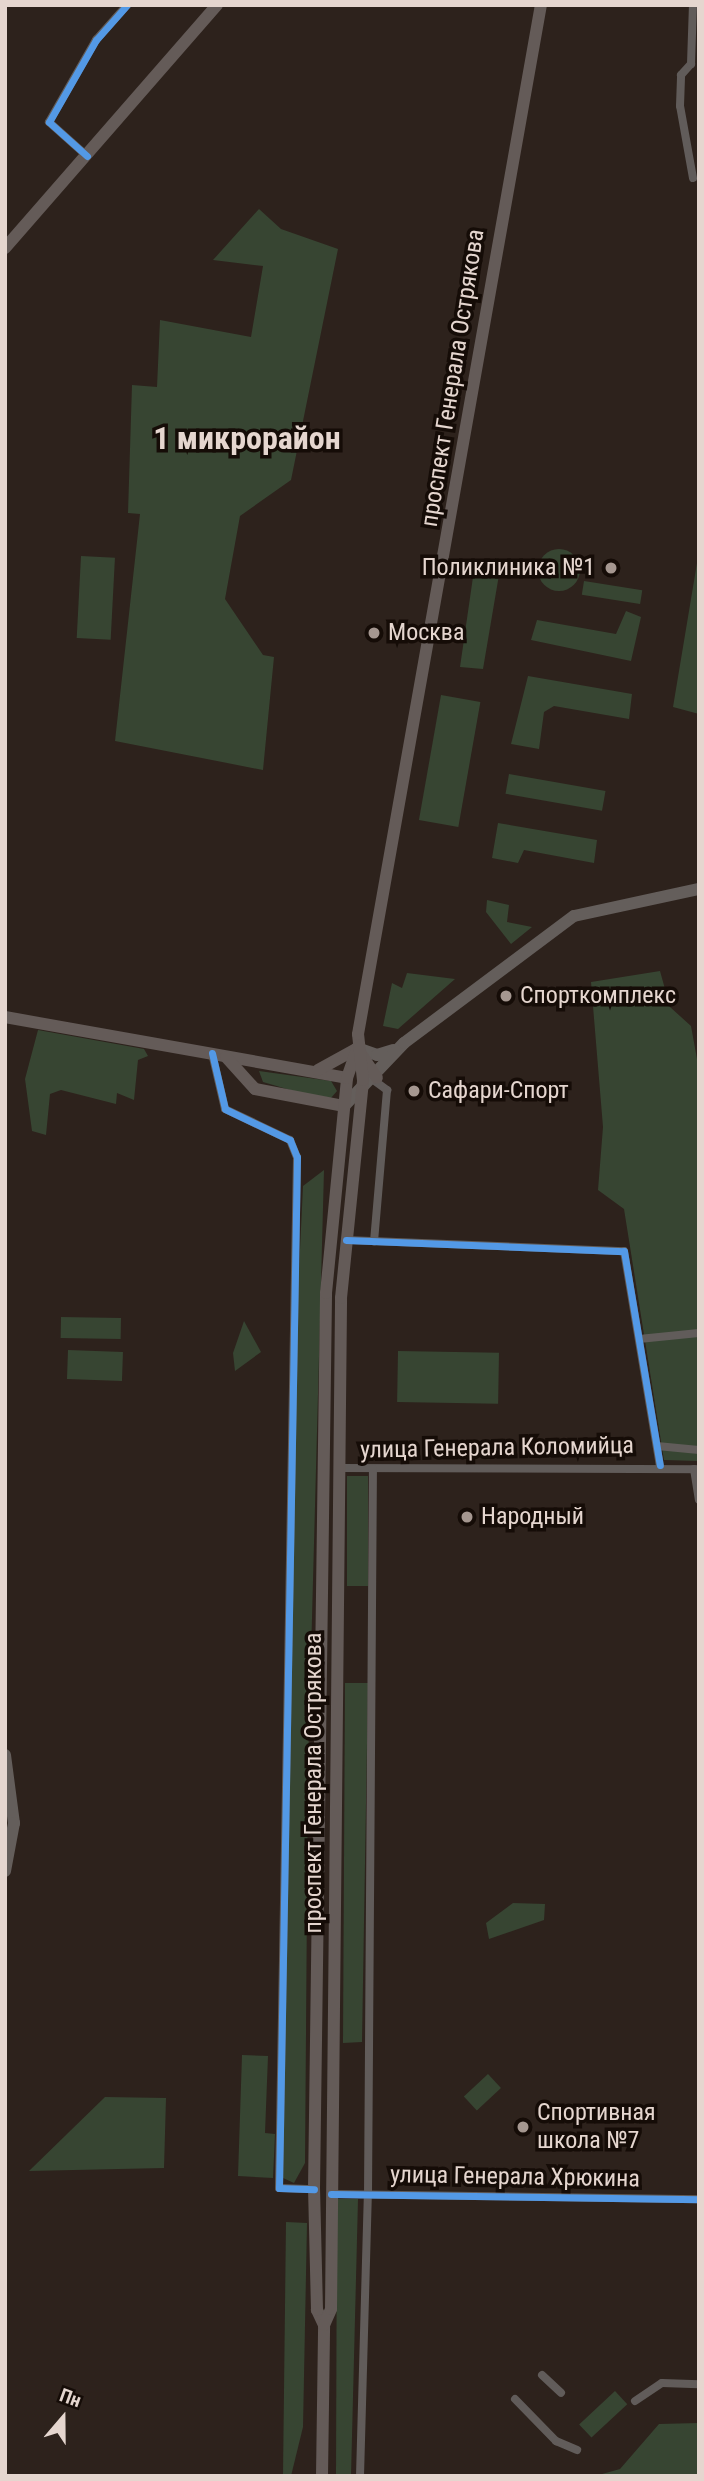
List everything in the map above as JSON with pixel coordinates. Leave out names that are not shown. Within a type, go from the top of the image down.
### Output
[{"type":"main road","points":[[5,248],[217,5]]},
{"type":"main road","name":"проспект Генерала Острякова","points":[[324,2325],[317,2310],[314,2189],[326,1293],[346,1078],[357,1048],[541,5]]},
{"type":"main road","points":[[307,1072],[333,1066],[357,1048],[384,1054],[404,1043],[574,916],[699,889]]},
{"type":"main road","points":[[5,1017],[346,1078],[358,1085]]},
{"type":"main road","points":[[219,1055],[256,1089],[344,1106],[358,1085],[404,1043]]},
{"type":"main road","points":[[357,1048],[376,1071]]},
{"type":"main road","name":"проспект Генерала Острякова","points":[[322,2476],[324,2325],[331,2309],[338,1468],[346,1240],[358,1085],[357,1048]]},
{"type":"main road","points":[[256,1089],[252,1075],[261,1064]]},
{"type":"main road","points":[[5,1755],[14,1823],[5,1871]]},
{"type":"street","points":[[86,156],[48,122],[96,40],[127,5]]},
{"type":"street","points":[[693,5],[691,64],[681,75],[681,106],[693,177]]},
{"type":"street","points":[[219,1055],[225,1109],[290,1140],[298,1157],[279,2188],[314,2189]]},
{"type":"street","points":[[374,1241],[387,1090],[376,1071]]},
{"type":"street","points":[[346,1240],[624,1251],[660,1465]]},
{"type":"street","points":[[639,1339],[699,1333]]},
{"type":"street","points":[[657,1446],[699,1450]]},
{"type":"street","name":"улица Генерала Коломийца","points":[[338,1468],[660,1465],[696,1469]]},
{"type":"street","points":[[360,2476],[368,2195],[373,1469]]},
{"type":"street","points":[[696,1469],[699,1500]]},
{"type":"street","name":"улица Генерала Хрюкина","points":[[331,2194],[699,2199]]},
{"type":"street","points":[[542,2375],[561,2393]]},
{"type":"street","points":[[635,2401],[662,2383],[699,2384]]},
{"type":"street","points":[[515,2399],[556,2441],[577,2450]]},
{"type":"green space","points":[[259,209],[281,229],[338,249],[291,480],[240,516],[225,599],[263,655],[274,657],[263,770],[115,741],[140,514],[128,513],[132,385],[157,387],[160,320],[251,337],[263,266],[213,260]]},
{"type":"green space","points":[[559,549],[574,555],[580,570],[574,585],[559,591],[544,585],[538,570],[544,555]]},
{"type":"green space","points":[[699,551],[699,714],[673,707]]},
{"type":"green space","points":[[81,556],[115,558],[111,640],[77,638]]},
{"type":"green space","points":[[497,558],[501,563],[483,669],[460,667],[473,577]]},
{"type":"green space","points":[[584,581],[642,590],[640,604],[582,595]]},
{"type":"green space","points":[[626,611],[641,617],[631,661],[531,640],[537,620],[616,634]]},
{"type":"green space","points":[[528,676],[632,694],[629,719],[554,706],[544,712],[539,749],[511,744]]},
{"type":"green space","points":[[441,695],[480,702],[458,827],[419,820]]},
{"type":"green space","points":[[509,774],[606,791],[602,811],[506,794]]},
{"type":"green space","points":[[498,823],[597,840],[594,863],[524,850],[518,863],[492,858]]},
{"type":"green space","points":[[487,900],[509,905],[507,922],[532,927],[511,944],[486,912]]},
{"type":"green space","points":[[660,971],[670,1007],[691,1026],[699,1070],[699,1461],[664,1460],[624,1209],[598,1190],[603,1127],[591,982]]},
{"type":"green space","points":[[407,973],[455,979],[398,1029],[383,1026],[392,983],[402,988]]},
{"type":"green space","points":[[38,1030],[144,1049],[148,1056],[138,1060],[134,1100],[117,1093],[116,1104],[61,1090],[50,1094],[46,1135],[32,1131],[25,1079]]},
{"type":"green space","points":[[259,1071],[331,1081],[337,1091],[331,1098],[297,1092],[263,1082]]},
{"type":"green space","points":[[324,1170],[308,1767],[305,2163],[294,2183],[283,2178],[298,1292],[303,1186]]},
{"type":"green space","points":[[61,1317],[121,1318],[121,1339],[61,1338]]},
{"type":"green space","points":[[244,1321],[261,1352],[235,1371],[233,1353]]},
{"type":"green space","points":[[68,1350],[123,1352],[122,1381],[67,1379]]},
{"type":"green space","points":[[398,1351],[499,1353],[498,1404],[397,1402]]},
{"type":"green space","points":[[347,1476],[368,1476],[368,1586],[347,1586]]},
{"type":"green space","points":[[345,1683],[368,1683],[362,2042],[343,2043]]},
{"type":"green space","points":[[513,1903],[545,1904],[544,1920],[489,1939],[486,1923]]},
{"type":"green space","points":[[242,2055],[268,2056],[265,2133],[275,2134],[273,2178],[238,2176]]},
{"type":"green space","points":[[488,2074],[501,2088],[477,2110],[464,2097]]},
{"type":"green space","points":[[105,2097],[166,2098],[164,2168],[29,2171]]},
{"type":"green space","points":[[337,2199],[358,2199],[351,2476],[336,2476]]},
{"type":"green space","points":[[286,2222],[307,2223],[303,2427],[291,2476],[283,2476]]},
{"type":"green space","points":[[615,2391],[627,2404],[591,2438],[579,2424]]},
{"type":"green space","points":[[699,2423],[699,2476],[595,2476],[620,2469],[659,2424]]},
{"type":"cycle path","points":[[87,156],[49,122],[96,40],[127,5]]},
{"type":"cycle path","points":[[212,1053],[225,1109],[290,1140],[297,1157],[279,2188],[314,2189]]},
{"type":"cycle path","points":[[346,1240],[624,1251],[660,1465]]},
{"type":"cycle path","points":[[331,2194],[699,2199]]},
{"type":"place","name":"Поликлиника №1","points":[[611,568]]},
{"type":"place","name":"Москва","points":[[374,633]]},
{"type":"place","name":"Спорткомплекс","points":[[506,996]]},
{"type":"place","name":"Сафари-Спорт","points":[[414,1091]]},
{"type":"place","name":"Народный","points":[[467,1517]]},
{"type":"place","name":"Спортивная школа №7","points":[[523,2127]]},
{"type":"district","name":"1 микрорайон","points":[[247,438]]}]
